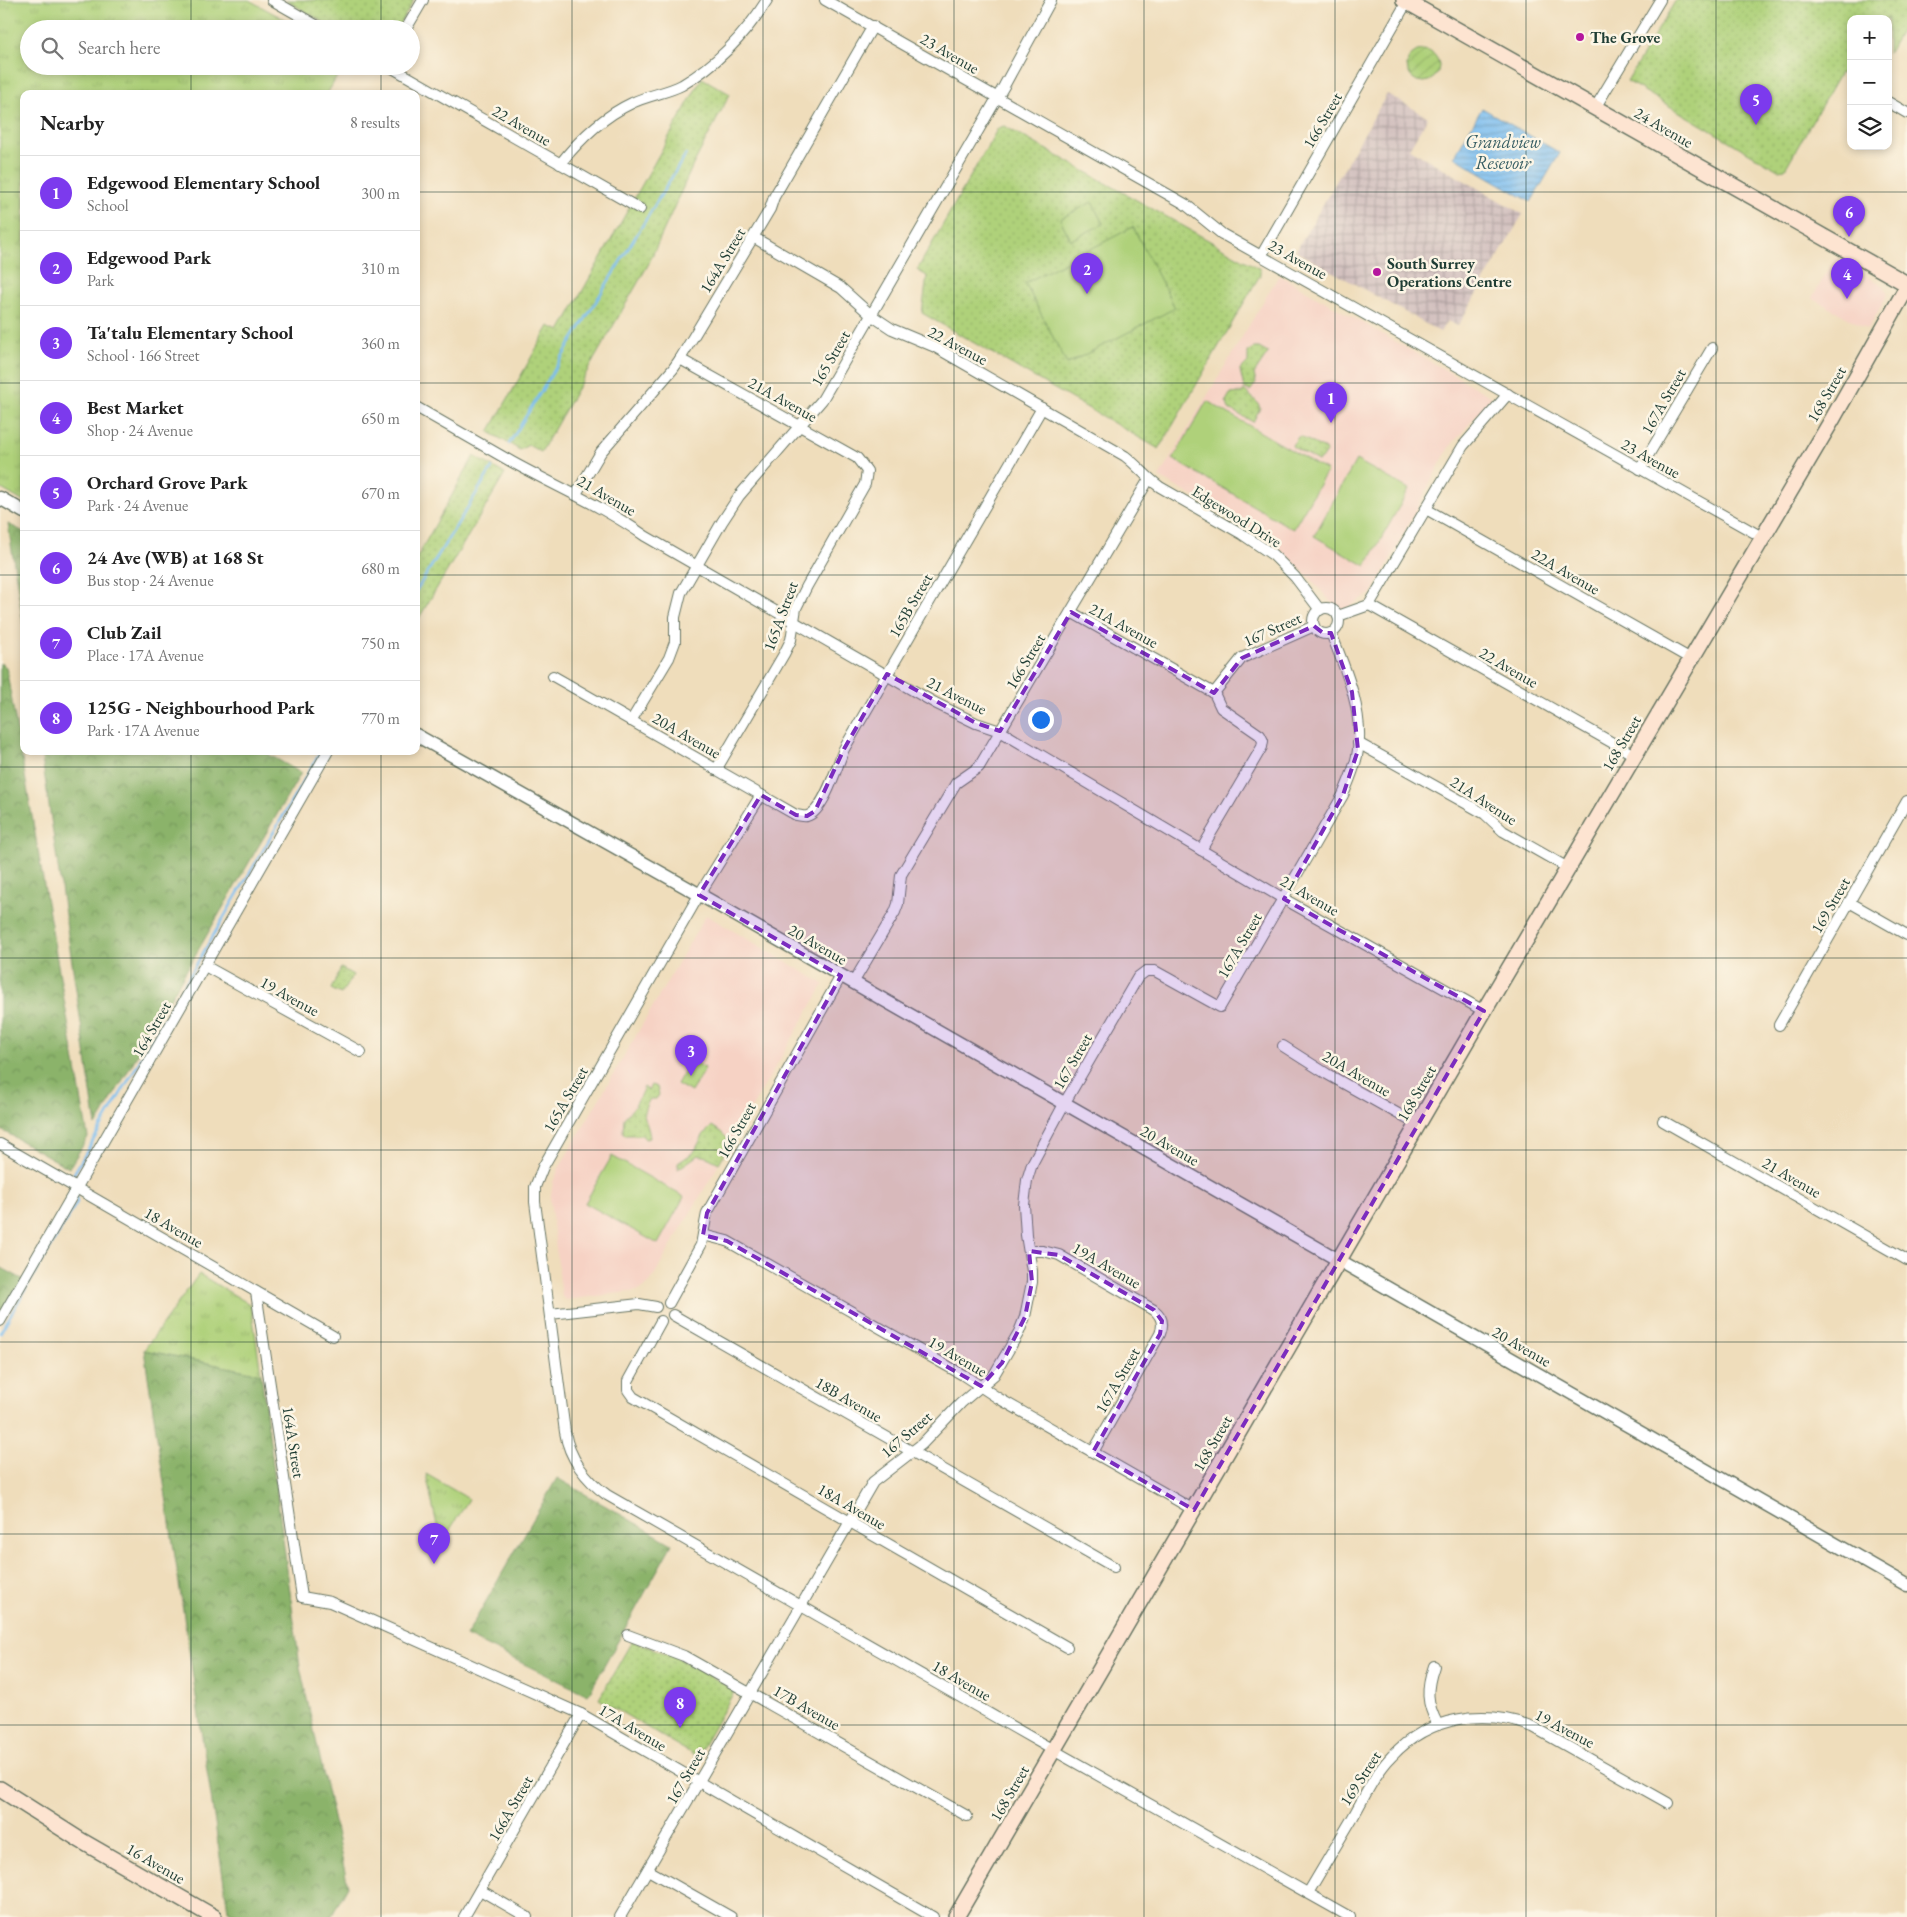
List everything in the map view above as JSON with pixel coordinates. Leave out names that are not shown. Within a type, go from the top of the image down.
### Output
[{"type":"main road","name":"24 Avenue","points":[[1407,1],[1907,286]]},
{"type":"main road","name":"168 Street","points":[[956,1917],[1338,1260],[1832,420],[1907,286]]},
{"type":"main road","name":"16 Avenue","points":[[0,1789],[80,1840],[214,1917]]},
{"type":"main road","name":"16 Avenue","points":[[0,1799],[80,1840]]},
{"type":"street","points":[[272,0],[307,20]]},
{"type":"street","points":[[411,20],[423,0]]},
{"type":"street","points":[[560,164],[582,140],[614,113],[633,102],[680,86],[714,64],[752,23],[767,0]]},
{"type":"street","name":"23 Avenue","points":[[825,0],[1186,204],[1222,234],[1762,537]]},
{"type":"street","name":"165 Street","points":[[631,721],[669,658],[674,642],[675,617],[681,593],[697,565],[735,502],[822,400],[997,98],[1051,0]]},
{"type":"street","points":[[1595,108],[1660,0]]},
{"type":"street","name":"166 Street","points":[[1261,256],[1407,1]]},
{"type":"street","name":"164A Street","points":[[576,494],[601,452],[673,370],[680,359],[770,208],[774,197],[873,26]]},
{"type":"street","name":"22 Avenue","points":[[405,75],[640,209]]},
{"type":"street","points":[[1892,104],[1907,113]]},
{"type":"street","name":"22 Avenue","points":[[753,237],[841,288],[872,316],[892,329],[934,347],[1125,456],[1141,469],[1149,479]]},
{"type":"street","name":"167A Street","points":[[1640,469],[1712,348]]},
{"type":"street","name":"21A Avenue","points":[[680,359],[857,458],[867,471]]},
{"type":"street","points":[[1338,616],[1369,605],[1463,446],[1508,394]]},
{"type":"street","name":"165B Street","points":[[807,816],[815,812],[824,797],[844,748],[1042,408]]},
{"type":"street","name":"21 Avenue","points":[[420,409],[513,462],[576,494],[794,622],[960,715],[1000,731],[1284,899],[1484,1011]]},
{"type":"street","name":"165A Street","points":[[716,770],[784,654],[791,640],[796,608],[865,484],[867,471]]},
{"type":"street","name":"166 Street","points":[[853,983],[898,904],[901,875],[956,783],[979,767],[1149,479]]},
{"type":"street","name":"Edgewood Drive","points":[[1149,479],[1242,534],[1273,555],[1295,577],[1320,610]]},
{"type":"street","points":[[0,498],[20,510]]},
{"type":"street","name":"22A Avenue","points":[[1426,509],[1690,659]]},
{"type":"street","name":"22 Avenue","points":[[1369,605],[1634,755]]},
{"type":"street","points":[[1328,608],[1338,616],[1337,628],[1331,633],[1323,634],[1314,626],[1314,616],[1320,610],[1328,608]]},
{"type":"street","name":"21A Avenue","points":[[1071,612],[1214,693]]},
{"type":"street","name":"167 Street","points":[[1214,693],[1242,658],[1314,626]]},
{"type":"street","points":[[1284,899],[1343,795],[1352,772],[1358,743],[1358,720],[1352,692],[1331,633]]},
{"type":"street","name":"20A Avenue","points":[[553,676],[796,815],[807,816]]},
{"type":"street","points":[[1201,850],[1262,747],[1263,741],[1260,734],[1221,708],[1214,693]]},
{"type":"street","name":"20 Avenue","points":[[420,737],[699,894],[1907,1585]]},
{"type":"street","name":"21A Avenue","points":[[1358,743],[1485,814],[1503,831],[1568,868]]},
{"type":"street","name":"164 Street","points":[[0,1321],[326,755]]},
{"type":"street","name":"165A Street","points":[[571,1454],[564,1432],[535,1202],[537,1181],[543,1167],[699,894],[761,795]]},
{"type":"street","name":"169 Street","points":[[1779,1024],[1907,801]]},
{"type":"street","name":"167A Street","points":[[1155,971],[1220,1007],[1284,899]]},
{"type":"street","points":[[1849,902],[1907,936]]},
{"type":"street","name":"19 Avenue","points":[[205,966],[361,1052]]},
{"type":"street","name":"167 Street","points":[[620,1917],[872,1482],[922,1444],[961,1403],[994,1375],[1002,1363],[1025,1316],[1032,1282],[1024,1220],[1027,1180],[1032,1164],[1064,1104],[1138,977],[1146,971],[1155,971]]},
{"type":"street","name":"166 Street","points":[[669,1303],[698,1251],[707,1213],[842,976]]},
{"type":"street","name":"20A Avenue","points":[[1283,1046],[1327,1074],[1418,1125]]},
{"type":"street","name":"21 Avenue","points":[[1663,1120],[1907,1260]]},
{"type":"street","name":"18 Avenue","points":[[0,1144],[333,1336]]},
{"type":"street","name":"19 Avenue","points":[[703,1235],[727,1241],[1194,1510]]},
{"type":"street","name":"19A Avenue","points":[[1029,1251],[1043,1251],[1059,1255],[1154,1310],[1162,1321]]},
{"type":"street","name":"164A Street","points":[[256,1292],[302,1597]]},
{"type":"street","points":[[662,1302],[669,1303],[673,1308],[673,1315],[668,1320],[661,1321],[655,1315],[656,1307],[662,1302]]},
{"type":"street","points":[[550,1314],[639,1304],[656,1307]]},
{"type":"street","name":"18B Avenue","points":[[673,1315],[1114,1567]]},
{"type":"street","name":"18A Avenue","points":[[661,1321],[629,1377],[628,1387],[633,1397],[1067,1647]]},
{"type":"street","name":"167A Street","points":[[1093,1452],[1160,1334],[1162,1321]]},
{"type":"street","name":"18 Avenue","points":[[571,1454],[596,1486],[607,1495],[1350,1917]]},
{"type":"street","name":"17A Avenue","points":[[302,1597],[330,1602],[581,1714],[933,1917]]},
{"type":"street","name":"17B Avenue","points":[[628,1635],[684,1656],[751,1692],[967,1816]]},
{"type":"street","points":[[1434,1666],[1429,1681],[1428,1697],[1432,1713],[1438,1724]]},
{"type":"street","name":"166A Street","points":[[464,1917],[581,1714]]},
{"type":"street","name":"19 Avenue","points":[[1438,1724],[1479,1716],[1520,1722],[1546,1733],[1668,1803]]},
{"type":"street","name":"169 Street","points":[[1308,1893],[1383,1767],[1402,1746],[1438,1724]]},
{"type":"street","points":[[648,1870],[731,1917]]},
{"type":"street","points":[[480,1890],[526,1917]]},
{"type":"highlighted area","points":[[1071,612],[1214,693],[1242,658],[1314,626],[1323,633],[1331,633],[1352,692],[1358,750],[1343,795],[1284,899],[1484,1011],[1194,1510],[1093,1452],[1160,1334],[1162,1321],[1154,1310],[1059,1255],[1029,1251],[1032,1282],[1025,1317],[1002,1363],[981,1386],[727,1241],[703,1235],[707,1213],[841,976],[699,895],[761,795],[796,815],[807,816],[815,811],[844,749],[887,674],[976,723],[1000,731]]},
{"type":"shaded area","name":"South Surrey Operations Centre","points":[[1387,94],[1428,117],[1409,149],[1523,214],[1458,326],[1447,321],[1440,332],[1296,251]]},
{"type":"shaded area","points":[[1835,258],[1883,285],[1886,289],[1888,294],[1868,329],[1812,298]]},
{"type":"shaded area","points":[[1279,275],[1492,397],[1448,449],[1373,592],[1342,611],[1335,607],[1311,579],[1271,541],[1159,477]]},
{"type":"shaded area","points":[[706,915],[824,984],[649,1284],[637,1291],[566,1300],[562,1297],[550,1200],[553,1182],[559,1168]]},
{"type":"green space","points":[[0,0],[249,0],[286,20],[20,20],[20,75],[338,75],[329,90],[20,90],[20,500],[0,488]]},
{"type":"green space","points":[[286,0],[414,0],[402,20],[320,20]]},
{"type":"green space","points":[[1676,0],[1907,0],[1907,21],[1892,47],[1892,15],[1847,15],[1847,76],[1840,73],[1785,169],[1778,170],[1627,81]]},
{"type":"green space","points":[[1423,50],[1429,51],[1434,55],[1438,60],[1438,72],[1434,77],[1429,81],[1423,82],[1417,81],[1412,77],[1408,72],[1407,66],[1408,60],[1412,55],[1417,51]]},
{"type":"green space","points":[[702,78],[730,94],[693,165],[648,265],[541,452],[528,445],[520,450],[489,432],[549,326],[560,331]]},
{"type":"green space","points":[[1004,126],[1260,269],[1260,275],[1159,449],[922,313],[927,276],[917,270],[998,128]]},
{"type":"green space","points":[[1092,202],[1103,224],[1071,240],[1060,219]]},
{"type":"green space","points":[[1133,227],[1175,308],[1067,364],[1025,283]]},
{"type":"green space","points":[[1254,348],[1259,348],[1268,353],[1254,374],[1256,383],[1250,391],[1244,388],[1240,370],[1248,362],[1248,352]]},
{"type":"green space","points":[[1244,390],[1258,403],[1260,408],[1253,422],[1229,409],[1226,401],[1230,394],[1242,393]]},
{"type":"green space","points":[[1207,401],[1327,471],[1293,529],[1173,459]]},
{"type":"green space","points":[[1299,436],[1325,449],[1326,452],[1321,459],[1318,461],[1293,447],[1292,445]]},
{"type":"green space","points":[[474,456],[505,474],[420,616],[420,552]]},
{"type":"green space","points":[[1356,460],[1409,489],[1366,566],[1314,536]]},
{"type":"green space","points":[[8,524],[20,530],[20,603]]},
{"type":"green space","points":[[0,663],[6,667],[88,1137],[69,1168],[0,1129]]},
{"type":"green space","points":[[42,755],[270,755],[301,773],[96,1126]]},
{"type":"green space","points":[[341,968],[353,975],[341,994],[331,989]]},
{"type":"green space","points":[[691,1060],[705,1068],[691,1092],[677,1084]]},
{"type":"green space","points":[[651,1085],[657,1087],[659,1095],[656,1099],[650,1099],[644,1114],[650,1138],[645,1139],[642,1135],[625,1135],[623,1132],[624,1118],[635,1106],[644,1087],[648,1090]]},
{"type":"green space","points":[[712,1126],[731,1142],[719,1163],[698,1155],[678,1169],[678,1163],[694,1152],[704,1134]]},
{"type":"green space","points":[[612,1156],[684,1197],[658,1244],[585,1203]]},
{"type":"green space","points":[[0,1267],[24,1280],[0,1319]]},
{"type":"green space","points":[[199,1274],[251,1305],[261,1374],[144,1350]]},
{"type":"green space","points":[[144,1350],[261,1374],[300,1667],[348,1886],[331,1917],[240,1917],[228,1910]]},
{"type":"green space","points":[[426,1474],[469,1499],[441,1544]]},
{"type":"green space","points":[[557,1478],[672,1544],[588,1695],[466,1636]]},
{"type":"green space","points":[[632,1641],[678,1658],[735,1690],[697,1757],[599,1699]]},
{"type":"water","name":"Grandview Resevoir","points":[[1482,108],[1560,153],[1531,202],[1454,157]]},
{"type":"waterway","points":[[509,444],[686,154]]},
{"type":"waterway","points":[[420,585],[492,468]]},
{"type":"waterway","points":[[73,1177],[319,755]]},
{"type":"waterway","points":[[0,1333],[77,1202],[76,1196]]},
{"type":"place","name":"The Grove","points":[[1580,37]]},
{"type":"place","name":"Orchard Grove Park","points":[[1756,125]]},
{"type":"place","name":"24 Ave (WB) at 168 St","points":[[1849,237]]},
{"type":"place","name":"South Surrey Operations Centre","points":[[1377,272]]},
{"type":"place","name":"Edgewood Park","points":[[1087,294]]},
{"type":"place","name":"Best Market","points":[[1847,299]]},
{"type":"place","name":"Edgewood Elementary School","points":[[1331,423]]},
{"type":"place","name":"Ta'talu Elementary School","points":[[691,1076]]},
{"type":"place","name":"Club Zail","points":[[434,1564]]},
{"type":"place","name":"125G - Neighbourhood Park","points":[[680,1728]]}]
